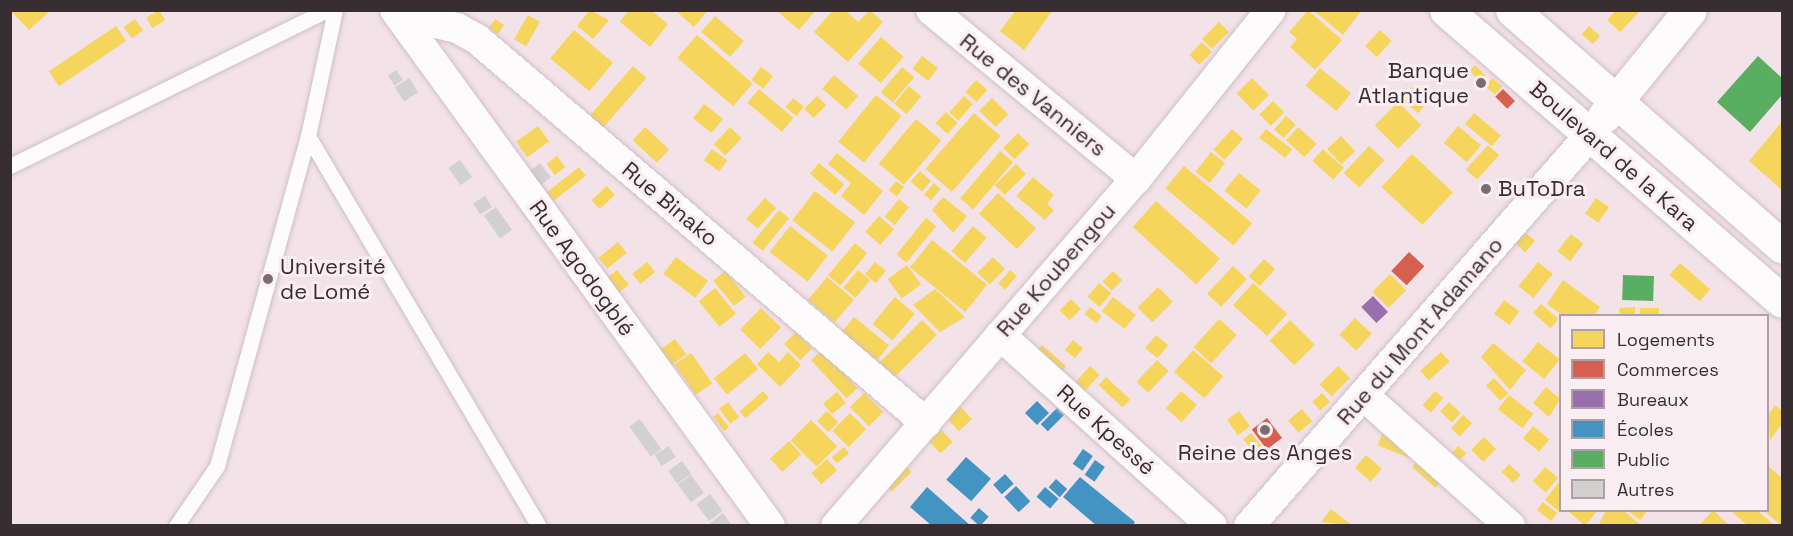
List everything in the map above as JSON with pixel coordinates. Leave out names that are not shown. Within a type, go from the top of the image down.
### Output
[{"type":"main road","name":"Boulevard de la Kara","points":[[1446,10],[1782,301]]},
{"type":"main road","name":"Boulevard de la Kara","points":[[1512,10],[1782,246]]},
{"type":"main road","points":[[1589,136],[1690,10]]},
{"type":"street","name":"Rue des Vanniers","points":[[931,10],[1136,179]]},
{"type":"street","name":"Rue Koubengou","points":[[836,525],[1136,179],[1271,10]]},
{"type":"street","name":"Rue Binako","points":[[396,12],[457,28],[477,39],[926,423]]},
{"type":"street","name":"Rue Agodogblé","points":[[396,12],[770,525]]},
{"type":"street","name":"Rue du Mont Adamano","points":[[1249,525],[1589,136]]},
{"type":"street","name":"Rue Kpessé","points":[[999,335],[1212,525]]},
{"type":"street","points":[[1363,396],[1510,525]]},
{"type":"lane","points":[[10,166],[327,10]]},
{"type":"lane","points":[[176,525],[217,466],[308,136],[335,10]]},
{"type":"lane","points":[[308,136],[539,525]]},
{"type":"building: Logements","points":[[10,10],[46,10],[48,13],[29,30]]},
{"type":"building: Logements","points":[[159,10],[165,20],[152,28],[146,18]]},
{"type":"building: Logements","points":[[590,10],[609,20],[593,39],[577,26]]},
{"type":"building: Logements","points":[[629,10],[651,10],[668,24],[650,47],[620,22]]},
{"type":"building: Logements","points":[[675,10],[708,10],[694,27]]},
{"type":"building: Logements","points":[[776,10],[816,10],[799,30]]},
{"type":"building: Logements","points":[[833,10],[845,10],[858,22],[870,10],[883,22],[848,62],[814,32]]},
{"type":"building: Logements","points":[[1016,10],[1053,10],[1024,50],[1000,31]]},
{"type":"building: Logements","points":[[1308,10],[1342,40],[1315,70],[1290,47],[1297,39],[1289,32]]},
{"type":"building: Logements","points":[[1313,10],[1362,10],[1343,35]]},
{"type":"building: Logements","points":[[1616,10],[1641,10],[1620,32],[1607,20]]},
{"type":"building: Logements","points":[[528,15],[540,22],[526,46],[514,39]]},
{"type":"building: Logements","points":[[715,16],[744,41],[730,57],[701,32]]},
{"type":"building: Logements","points":[[135,19],[143,30],[132,39],[124,27]]},
{"type":"building: Logements","points":[[495,19],[504,25],[498,34],[489,28]]},
{"type":"building: Logements","points":[[1219,22],[1229,32],[1212,49],[1202,39]]},
{"type":"building: Logements","points":[[116,26],[126,41],[59,86],[49,71]]},
{"type":"building: Logements","points":[[1589,26],[1600,36],[1593,44],[1582,34]]},
{"type":"building: Logements","points":[[574,30],[613,63],[589,91],[550,58]]},
{"type":"building: Logements","points":[[1380,30],[1392,41],[1377,57],[1365,46]]},
{"type":"building: Logements","points":[[697,35],[753,84],[733,106],[677,58]]},
{"type":"building: Logements","points":[[881,37],[904,57],[881,83],[858,63]]},
{"type":"building: Logements","points":[[1202,42],[1212,52],[1199,65],[1189,55]]},
{"type":"building: Logements","points":[[922,56],[938,68],[928,81],[912,69]]},
{"type":"building: Logements","points":[[1475,65],[1486,76],[1481,82],[1469,71]]},
{"type":"building: Logements","points":[[633,66],[647,78],[603,128],[589,117]]},
{"type":"building: Logements","points":[[761,67],[773,76],[763,89],[751,80]]},
{"type":"building: Logements","points":[[902,67],[914,77],[893,103],[881,92]]},
{"type":"building: Logements","points":[[1320,68],[1351,93],[1337,111],[1306,86]]},
{"type":"building: Logements","points":[[834,75],[858,96],[846,110],[822,89]]},
{"type":"building: Logements","points":[[1252,78],[1269,95],[1253,111],[1236,94]]},
{"type":"building: Logements","points":[[1492,78],[1502,86],[1495,95],[1485,87]]},
{"type":"building: Logements","points":[[976,80],[987,90],[976,102],[965,92]]},
{"type":"building: Logements","points":[[909,86],[921,96],[906,114],[894,104]]},
{"type":"building: Logements","points":[[1414,86],[1430,100],[1418,113],[1402,100]]},
{"type":"building: Logements","points":[[759,89],[793,118],[782,132],[747,103]]},
{"type":"building: Logements","points":[[876,95],[902,116],[864,162],[838,142]]},
{"type":"building: Logements","points":[[817,96],[826,105],[813,118],[804,109]]},
{"type":"building: Logements","points":[[964,96],[973,104],[958,120],[949,112]]},
{"type":"building: Logements","points":[[793,98],[804,107],[796,116],[785,107]]},
{"type":"building: Logements","points":[[992,98],[1008,114],[996,127],[979,111]]},
{"type":"building: Logements","points":[[1273,101],[1284,112],[1271,126],[1260,114]]},
{"type":"building: Logements","points":[[1398,102],[1421,125],[1398,149],[1375,125]]},
{"type":"building: Logements","points":[[704,104],[723,119],[712,133],[693,118]]},
{"type":"building: Logements","points":[[946,112],[958,123],[947,134],[936,123]]},
{"type":"building: Logements","points":[[974,113],[1000,136],[952,192],[925,169]]},
{"type":"building: Logements","points":[[1474,113],[1501,135],[1492,146],[1465,124]]},
{"type":"building: Logements","points":[[1286,116],[1296,125],[1284,138],[1274,129]]},
{"type":"building: Logements","points":[[916,119],[941,140],[904,185],[879,163]]},
{"type":"building: Logements","points":[[1782,122],[1782,190],[1749,161]]},
{"type":"building: Logements","points":[[538,126],[549,141],[527,157],[516,142]]},
{"type":"building: Logements","points":[[1458,126],[1481,145],[1467,162],[1444,143]]},
{"type":"building: Logements","points":[[645,127],[669,150],[657,163],[633,140]]},
{"type":"building: Logements","points":[[730,127],[742,138],[725,155],[714,145]]},
{"type":"building: Logements","points":[[1298,127],[1317,144],[1305,157],[1286,140]]},
{"type":"building: Logements","points":[[1232,129],[1243,139],[1224,160],[1213,150]]},
{"type":"building: Logements","points":[[1266,129],[1292,149],[1285,158],[1259,138]]},
{"type":"building: Logements","points":[[1018,133],[1029,144],[1014,159],[1003,148]]},
{"type":"building: Logements","points":[[1341,136],[1355,151],[1341,164],[1327,149]]},
{"type":"building: Logements","points":[[1488,145],[1499,155],[1477,180],[1466,170]]},
{"type":"building: Logements","points":[[1369,146],[1384,160],[1359,187],[1344,173]]},
{"type":"building: Logements","points":[[712,149],[727,160],[719,171],[704,160]]},
{"type":"building: Logements","points":[[1323,149],[1344,168],[1333,180],[1312,161]]},
{"type":"building: Logements","points":[[1000,151],[1013,162],[973,209],[960,198]]},
{"type":"building: Logements","points":[[1211,152],[1225,163],[1210,183],[1196,172]]},
{"type":"building: Logements","points":[[837,153],[883,191],[864,215],[841,196],[851,183],[828,164]]},
{"type":"building: Logements","points":[[1412,154],[1453,192],[1422,225],[1381,187]]},
{"type":"building: Logements","points":[[557,156],[565,167],[555,175],[546,164]]},
{"type":"building: Logements","points":[[819,163],[844,184],[835,195],[810,174]]},
{"type":"building: Logements","points":[[1016,164],[1026,174],[1005,195],[995,185]]},
{"type":"building: Logements","points":[[1184,166],[1252,223],[1234,245],[1165,188]]},
{"type":"building: Logements","points":[[579,167],[586,176],[553,201],[547,192]]},
{"type":"building: Logements","points":[[920,171],[931,181],[922,191],[911,181]]},
{"type":"building: Logements","points":[[1239,173],[1261,191],[1246,208],[1225,191]]},
{"type":"building: Logements","points":[[1033,177],[1054,195],[1047,204],[1054,210],[1045,220],[1016,196]]},
{"type":"building: Logements","points":[[896,181],[904,187],[897,197],[889,191]]},
{"type":"building: Logements","points":[[934,183],[941,189],[931,200],[924,194]]},
{"type":"building: Logements","points":[[607,186],[615,195],[599,209],[591,200]]},
{"type":"building: Logements","points":[[815,191],[855,222],[832,252],[792,220]]},
{"type":"building: Logements","points":[[998,193],[1036,228],[1017,249],[979,213]]},
{"type":"building: Logements","points":[[943,197],[967,216],[953,233],[932,210]]},
{"type":"building: Logements","points":[[765,198],[776,208],[757,229],[746,219]]},
{"type":"building: Logements","points":[[1596,198],[1609,207],[1598,223],[1585,214]]},
{"type":"building: Logements","points":[[899,199],[909,207],[895,225],[885,217]]},
{"type":"building: Logements","points":[[1156,201],[1220,259],[1196,285],[1133,227]]},
{"type":"building: Logements","points":[[779,210],[789,218],[763,251],[753,243]]},
{"type":"building: Logements","points":[[879,216],[894,229],[880,245],[865,232]]},
{"type":"building: Logements","points":[[926,218],[936,226],[907,263],[896,255]]},
{"type":"building: Logements","points":[[790,226],[828,256],[808,282],[770,252]]},
{"type":"building: Logements","points":[[973,226],[987,238],[965,263],[951,251]]},
{"type":"building: Logements","points":[[1524,231],[1535,241],[1525,252],[1514,242]]},
{"type":"building: Logements","points":[[1571,234],[1584,244],[1570,261],[1557,251]]},
{"type":"building: Logements","points":[[932,240],[987,285],[965,312],[910,267]]},
{"type":"building: Logements","points":[[618,242],[627,253],[607,269],[599,258]]},
{"type":"building: Logements","points":[[855,243],[867,253],[840,285],[828,275]]},
{"type":"building: Logements","points":[[676,257],[708,281],[695,298],[663,274]]},
{"type":"building: Logements","points":[[993,257],[1005,269],[989,285],[977,273]]},
{"type":"building: Logements","points":[[1264,259],[1275,269],[1260,286],[1249,276]]},
{"type":"building: Logements","points":[[647,262],[655,272],[640,284],[632,274]]},
{"type":"building: Logements","points":[[875,262],[886,271],[876,283],[865,274]]},
{"type":"building: Logements","points":[[1538,262],[1553,274],[1533,298],[1518,286]]},
{"type":"building: Logements","points":[[1680,263],[1710,289],[1700,301],[1670,275]]},
{"type":"building: Logements","points":[[907,265],[921,284],[902,299],[888,279]]},
{"type":"building: Logements","points":[[1233,266],[1247,279],[1221,307],[1207,294]]},
{"type":"building: Logements","points":[[617,270],[629,285],[613,297],[601,283]]},
{"type":"building: Logements","points":[[858,270],[870,280],[855,298],[843,288]]},
{"type":"building: Logements","points":[[1010,270],[1017,276],[1005,289],[998,284]]},
{"type":"building: Logements","points":[[725,271],[746,297],[734,306],[713,280]]},
{"type":"building: Logements","points":[[1113,271],[1122,280],[1112,291],[1102,282]]},
{"type":"building: Logements","points":[[1390,274],[1406,290],[1389,308],[1372,292]]},
{"type":"building: Logements","points":[[827,277],[854,299],[835,322],[808,300]]},
{"type":"building: Logements","points":[[1563,280],[1600,307],[1595,314],[1560,314],[1547,304]]},
{"type":"building: Logements","points":[[1099,283],[1111,293],[1100,307],[1087,297]]},
{"type":"building: Logements","points":[[1253,283],[1287,314],[1267,336],[1233,305]]},
{"type":"building: Logements","points":[[1158,287],[1173,302],[1152,322],[1137,308]]},
{"type":"building: Logements","points":[[715,288],[736,314],[719,327],[699,301]]},
{"type":"building: Logements","points":[[935,289],[965,317],[940,332],[913,305]]},
{"type":"building: Logements","points":[[895,297],[915,314],[892,341],[873,324]]},
{"type":"building: Logements","points":[[1113,297],[1136,315],[1125,329],[1102,311]]},
{"type":"building: Logements","points":[[1071,299],[1081,309],[1070,320],[1060,310]]},
{"type":"building: Logements","points":[[1504,300],[1519,311],[1509,325],[1494,314]]},
{"type":"building: Logements","points":[[1541,304],[1558,319],[1550,328],[1533,313]]},
{"type":"building: Logements","points":[[1090,307],[1102,316],[1097,323],[1085,314]]},
{"type":"building: Logements","points":[[1635,307],[1635,314],[1620,314],[1619,308]]},
{"type":"building: Logements","points":[[761,308],[781,327],[760,349],[740,330]]},
{"type":"building: Logements","points":[[1640,308],[1659,308],[1659,314],[1640,314]]},
{"type":"building: Logements","points":[[854,317],[889,345],[869,369],[834,341]]},
{"type":"building: Logements","points":[[1355,318],[1372,334],[1356,351],[1339,335]]},
{"type":"building: Logements","points":[[1219,319],[1237,335],[1211,363],[1194,347]]},
{"type":"building: Logements","points":[[922,320],[937,335],[887,385],[872,370]]},
{"type":"building: Logements","points":[[1290,320],[1315,345],[1294,365],[1269,341]]},
{"type":"building: Logements","points":[[796,332],[812,348],[800,360],[784,344]]},
{"type":"building: Logements","points":[[1156,335],[1168,345],[1157,358],[1145,348]]},
{"type":"building: Logements","points":[[675,339],[686,354],[672,365],[660,350]]},
{"type":"building: Logements","points":[[1073,340],[1083,348],[1075,358],[1065,350]]},
{"type":"building: Logements","points":[[1538,342],[1559,359],[1544,379],[1522,361]]},
{"type":"building: Logements","points":[[1493,343],[1526,370],[1510,390],[1481,357]]},
{"type":"building: Logements","points":[[1042,345],[1066,366],[1055,379],[1031,358]]},
{"type":"building: Logements","points":[[822,350],[857,388],[846,398],[811,360]]},
{"type":"building: Logements","points":[[1193,350],[1223,376],[1204,398],[1174,372]]},
{"type":"building: Logements","points":[[768,352],[779,362],[788,352],[801,365],[780,387],[757,364]]},
{"type":"building: Logements","points":[[1441,352],[1450,362],[1429,380],[1420,371]]},
{"type":"building: Logements","points":[[691,353],[712,383],[696,395],[675,364]]},
{"type":"building: Logements","points":[[745,353],[758,369],[727,394],[714,378]]},
{"type":"building: Logements","points":[[1157,360],[1169,371],[1148,393],[1137,382]]},
{"type":"building: Logements","points":[[1090,366],[1100,375],[1084,392],[1075,383]]},
{"type":"building: Logements","points":[[1338,366],[1350,378],[1332,396],[1320,384]]},
{"type":"building: Logements","points":[[1106,377],[1130,400],[1123,408],[1098,385]]},
{"type":"building: Logements","points":[[1494,378],[1508,393],[1500,401],[1486,386]]},
{"type":"building: Logements","points":[[1546,387],[1559,398],[1549,417],[1533,403]]},
{"type":"building: Logements","points":[[763,391],[769,398],[746,418],[740,411]]},
{"type":"building: Logements","points":[[1181,391],[1197,405],[1182,422],[1166,408]]},
{"type":"building: Logements","points":[[1435,391],[1443,398],[1431,413],[1423,405]]},
{"type":"building: Logements","points":[[837,392],[846,403],[832,414],[823,403]]},
{"type":"building: Logements","points":[[864,393],[883,412],[869,426],[850,407]]},
{"type":"building: Logements","points":[[1322,393],[1330,402],[1320,411],[1312,402]]},
{"type":"building: Logements","points":[[1509,395],[1533,414],[1522,428],[1498,409]]},
{"type":"building: Logements","points":[[728,402],[739,417],[730,424],[719,408]]},
{"type":"building: Logements","points":[[1449,402],[1461,413],[1452,422],[1440,412]]},
{"type":"building: Logements","points":[[957,403],[972,419],[959,431],[944,415]]},
{"type":"building: Logements","points":[[1775,405],[1782,411],[1782,424],[1770,440],[1769,428],[1769,414]]},
{"type":"building: Logements","points":[[1302,409],[1312,421],[1298,433],[1288,421]]},
{"type":"building: Logements","points":[[827,411],[838,422],[828,432],[817,421]]},
{"type":"building: Logements","points":[[1239,411],[1250,426],[1238,435],[1227,420]]},
{"type":"building: Logements","points":[[718,413],[729,427],[724,431],[713,417]]},
{"type":"building: Logements","points":[[850,413],[866,429],[849,447],[832,431]]},
{"type":"building: Logements","points":[[1463,415],[1472,423],[1460,436],[1451,428]]},
{"type":"building: Logements","points":[[811,420],[837,446],[817,467],[790,441]]},
{"type":"building: Logements","points":[[935,423],[953,442],[940,454],[923,435]]},
{"type":"building: Logements","points":[[1533,426],[1549,439],[1539,452],[1523,438]]},
{"type":"building: Logements","points":[[1251,433],[1265,450],[1257,456],[1243,439]]},
{"type":"building: Logements","points":[[1382,434],[1414,447],[1410,458],[1378,445]]},
{"type":"building: Logements","points":[[1484,437],[1496,449],[1483,462],[1471,450]]},
{"type":"building: Logements","points":[[789,441],[801,454],[782,472],[770,459]]},
{"type":"building: Logements","points":[[1458,446],[1466,453],[1460,460],[1452,453]]},
{"type":"building: Logements","points":[[844,447],[849,453],[837,463],[832,457]]},
{"type":"building: Logements","points":[[1366,455],[1382,469],[1371,482],[1355,468]]},
{"type":"building: Logements","points":[[1423,455],[1446,476],[1435,488],[1412,467]]},
{"type":"building: Logements","points":[[827,459],[837,470],[821,484],[811,473]]},
{"type":"building: Logements","points":[[1509,464],[1521,475],[1513,483],[1501,472]]},
{"type":"building: Logements","points":[[906,466],[912,472],[892,491],[886,486]]},
{"type":"building: Logements","points":[[1545,467],[1558,478],[1546,492],[1533,482]]},
{"type":"building: Logements","points":[[1769,467],[1782,478],[1782,526],[1765,512],[1769,512]]},
{"type":"building: Logements","points":[[1559,482],[1559,511],[1545,500]]},
{"type":"building: Logements","points":[[1543,502],[1557,513],[1551,521],[1537,510]]},
{"type":"building: Logements","points":[[1331,509],[1353,526],[1321,522]]},
{"type":"building: Logements","points":[[1569,512],[1596,512],[1585,526]]},
{"type":"building: Logements","points":[[1605,512],[1625,512],[1642,526],[1598,526]]},
{"type":"building: Logements","points":[[1630,512],[1646,512],[1640,520]]},
{"type":"building: Logements","points":[[1711,512],[1715,512],[1730,526],[1699,526]]},
{"type":"building: Logements","points":[[1732,512],[1759,512],[1775,526],[1748,526]]},
{"type":"building: Commerces","points":[[1503,89],[1515,101],[1507,109],[1495,97]]},
{"type":"building: Commerces","points":[[1409,252],[1424,266],[1407,285],[1391,271]]},
{"type":"building: Commerces","points":[[1267,418],[1282,438],[1267,449],[1252,429]]},
{"type":"building: Bureaux","points":[[1373,296],[1388,312],[1376,323],[1361,307]]},
{"type":"building: Écoles","points":[[1037,401],[1049,413],[1037,425],[1025,413]]},
{"type":"building: Écoles","points":[[1057,408],[1064,415],[1048,431],[1041,424]]},
{"type":"building: Écoles","points":[[1083,449],[1093,456],[1083,471],[1073,464]]},
{"type":"building: Écoles","points":[[966,457],[991,479],[971,501],[946,480]]},
{"type":"building: Écoles","points":[[1095,460],[1105,467],[1095,482],[1085,475]]},
{"type":"building: Écoles","points":[[1005,474],[1014,484],[1002,494],[993,485]]},
{"type":"building: Écoles","points":[[1080,477],[1135,522],[1132,526],[1097,526],[1063,497]]},
{"type":"building: Écoles","points":[[1056,479],[1067,489],[1060,497],[1049,487]]},
{"type":"building: Écoles","points":[[1016,486],[1030,501],[1019,512],[1004,497]]},
{"type":"building: Écoles","points":[[927,487],[971,526],[932,526],[910,507]]},
{"type":"building: Écoles","points":[[1045,487],[1059,499],[1050,509],[1036,497]]},
{"type":"building: Écoles","points":[[979,508],[989,517],[980,526],[970,518]]},
{"type":"building: Public","points":[[1758,56],[1782,78],[1782,95],[1750,132],[1717,102]]},
{"type":"building: Public","points":[[1623,275],[1654,276],[1653,301],[1622,300]]},
{"type":"building: Autres","points":[[396,70],[403,80],[395,86],[388,76]]},
{"type":"building: Autres","points":[[409,78],[418,92],[404,102],[395,87]]},
{"type":"building: Autres","points":[[460,160],[472,177],[461,185],[449,168]]},
{"type":"building: Autres","points":[[540,163],[551,177],[540,186],[529,172]]},
{"type":"building: Autres","points":[[485,196],[492,207],[480,214],[473,203]]},
{"type":"building: Autres","points":[[496,207],[512,230],[500,239],[484,216]]},
{"type":"building: Autres","points":[[640,419],[661,449],[651,457],[629,426]]},
{"type":"building: Autres","points":[[669,446],[676,457],[661,466],[655,455]]},
{"type":"building: Autres","points":[[682,461],[691,474],[677,484],[668,471]]},
{"type":"building: Autres","points":[[691,475],[704,493],[691,502],[678,484]]},
{"type":"building: Autres","points":[[710,494],[723,511],[709,521],[696,504]]},
{"type":"building: Autres","points":[[723,513],[732,526],[707,526]]},
{"type":"place","name":"Banque Atlantique","points":[[1481,83]]},
{"type":"place","name":"BuToDra","points":[[1486,189]]},
{"type":"place","name":"Université de Lomé","points":[[268,279]]},
{"type":"place","name":"Reine des Anges","points":[[1265,430]]}]
